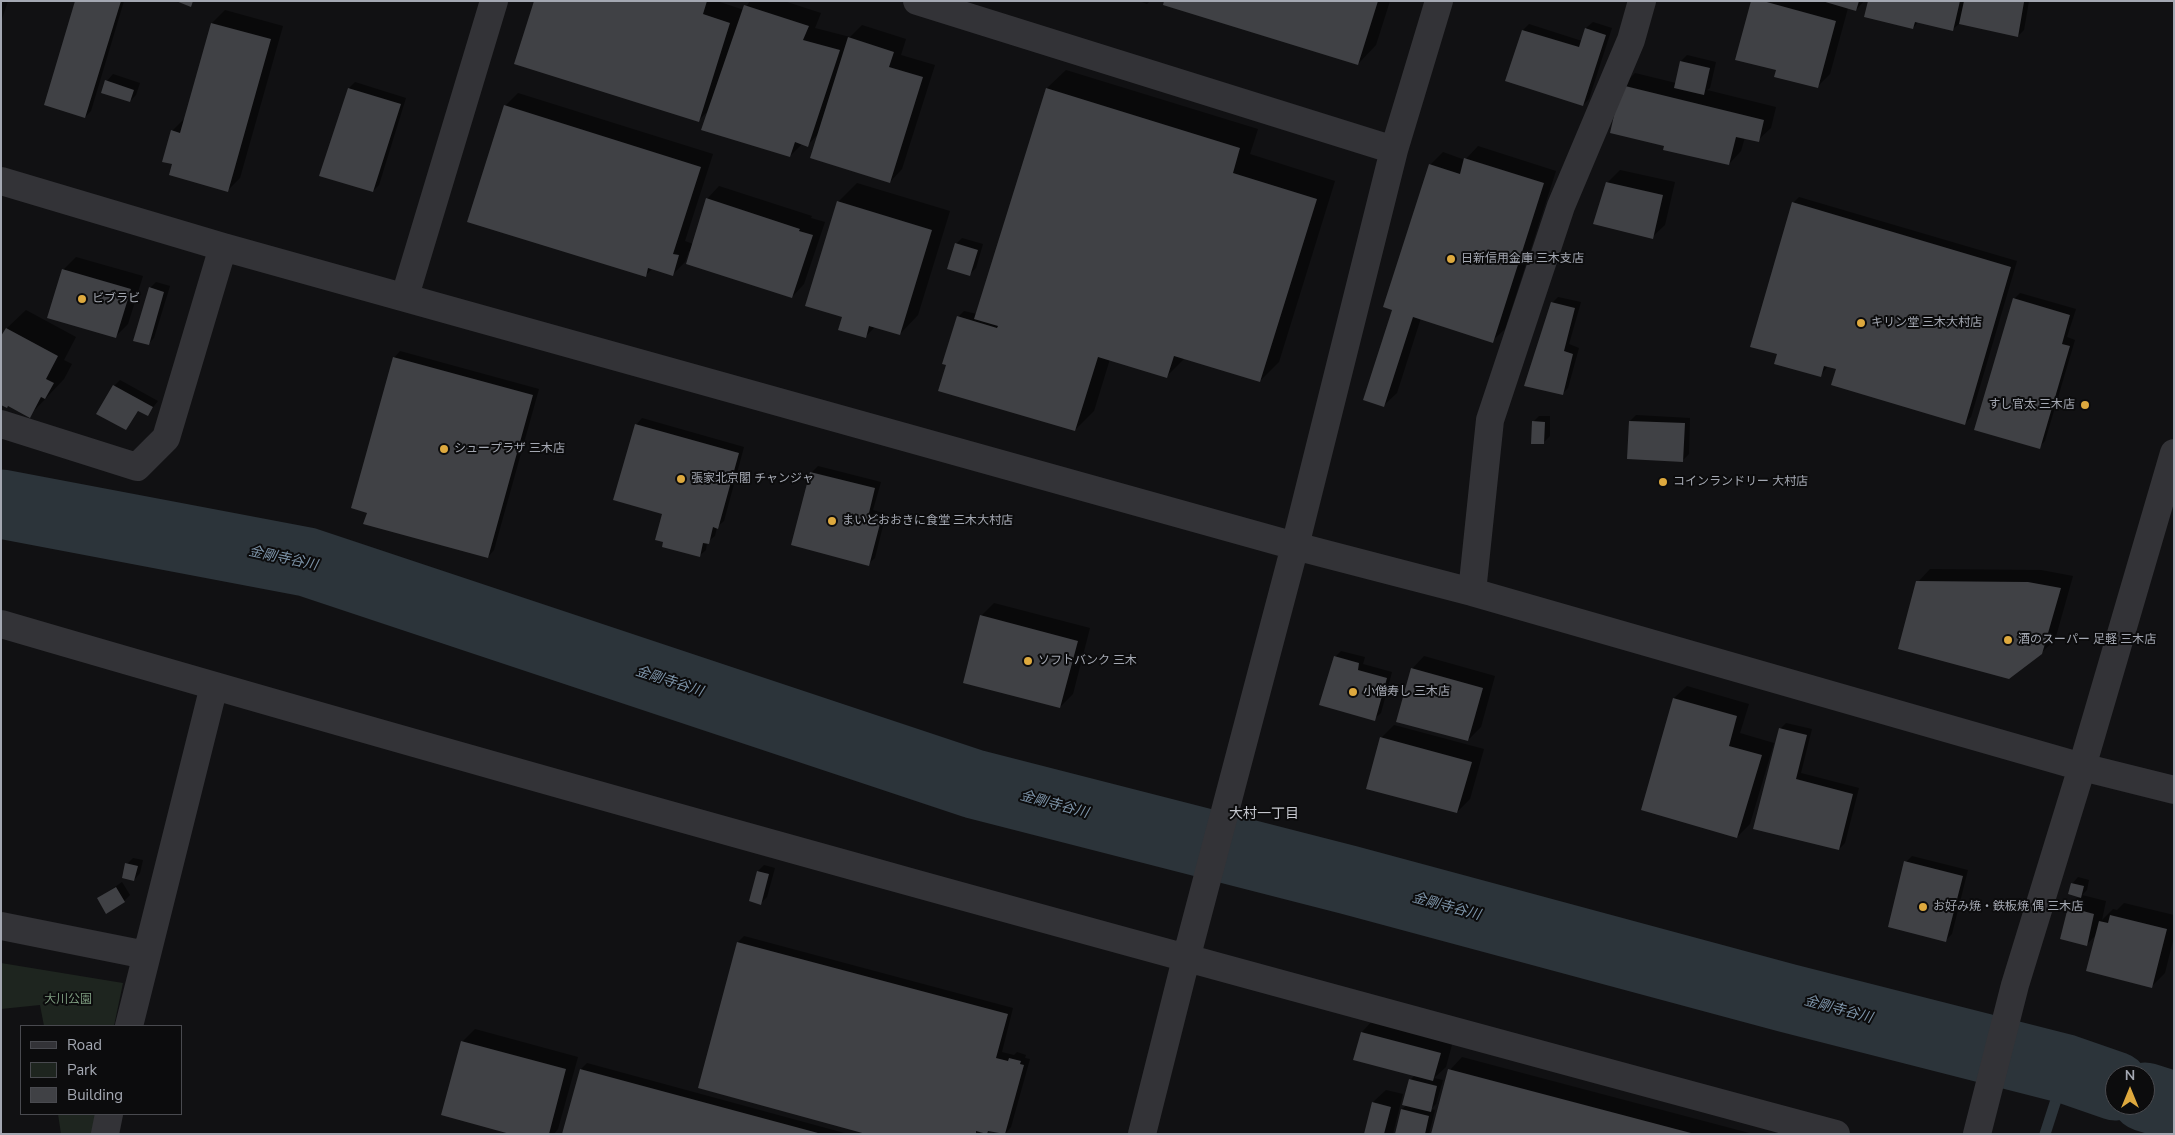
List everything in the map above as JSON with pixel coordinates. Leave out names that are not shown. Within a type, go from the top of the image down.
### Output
[{"type":"street","points":[[405,296],[494,1]]},
{"type":"street","points":[[917,1],[1394,150]]},
{"type":"street","points":[[1142,1134],[1295,546],[1394,150],[1439,1]]},
{"type":"street","points":[[1472,592],[1490,420],[1561,206],[1631,40],[1642,1]]},
{"type":"street","points":[[1,181],[223,246],[1295,546],[1472,592],[2082,767],[2174,790]]},
{"type":"street","points":[[1,424],[137,467],[166,438],[223,246]]},
{"type":"street","points":[[1978,1134],[2015,985],[2082,767],[2174,453]]},
{"type":"street","points":[[1,624],[214,686],[1186,959],[1836,1134]]},
{"type":"street","points":[[130,1025],[214,686]]},
{"type":"street","points":[[1,926],[146,955]]},
{"type":"street","points":[[105,1134],[109,1115]]},
{"type":"green space","name":"大川公園","points":[[1,963],[123,983],[114,1025],[44,1025],[40,1005],[1,1009]]},
{"type":"green space","points":[[58,1115],[96,1115],[92,1134],[61,1134]]},
{"type":"building","points":[[75,1],[121,1],[85,118],[44,105]]},
{"type":"building","points":[[176,1],[193,1],[191,7]]},
{"type":"building","points":[[534,1],[707,1],[703,14],[730,23],[699,122],[514,64]]},
{"type":"building","points":[[1164,1],[1378,1],[1358,65],[1163,5]]},
{"type":"building","points":[[1751,1],[1763,1],[1836,21],[1818,88],[1774,77],[1776,70],[1735,60]]},
{"type":"building","points":[[1822,1],[1859,1],[1856,11]]},
{"type":"building","points":[[1868,1],[1960,1],[1953,31],[1915,22],[1913,29],[1864,17]]},
{"type":"building","points":[[1964,1],[2024,2],[2018,37],[1959,24]]},
{"type":"building","points":[[744,5],[809,26],[803,40],[840,50],[808,147],[795,142],[790,157],[701,130]]},
{"type":"building","points":[[211,23],[271,39],[228,192],[169,175],[172,164],[162,162],[171,130],[180,133]]},
{"type":"building","points":[[1585,28],[1606,35],[1583,106],[1505,81],[1522,30],[1579,47]]},
{"type":"building","points":[[848,37],[894,52],[889,67],[923,77],[890,183],[810,158]]},
{"type":"building","points":[[1680,61],[1710,68],[1704,95],[1674,88]]},
{"type":"building","points":[[105,80],[134,90],[130,102],[101,93]]},
{"type":"building","points":[[1621,85],[1764,120],[1759,142],[1736,137],[1729,165],[1663,150],[1664,146],[1610,133]]},
{"type":"building","points":[[348,88],[401,104],[373,192],[319,176]]},
{"type":"building","points":[[1046,88],[1240,148],[1233,173],[1317,199],[1260,382],[1174,356],[1167,378],[1098,357],[1075,431],[938,391],[946,365],[942,364],[957,316],[997,328],[998,326],[974,319]]},
{"type":"building","points":[[504,105],[701,167],[673,254],[679,255],[673,276],[648,268],[646,277],[467,222]]},
{"type":"building","points":[[1464,158],[1544,183],[1493,343],[1413,317],[1384,407],[1363,400],[1392,310],[1383,307],[1429,164],[1460,174]]},
{"type":"building","points":[[1606,182],[1663,195],[1653,239],[1593,224]]},
{"type":"building","points":[[706,198],[813,235],[792,298],[686,264]]},
{"type":"building","points":[[837,201],[932,230],[900,335],[869,326],[866,338],[838,330],[842,317],[805,306]]},
{"type":"building","points":[[1792,202],[2011,267],[1965,425],[1831,385],[1836,369],[1824,366],[1821,377],[1774,364],[1777,354],[1750,347]]},
{"type":"building","points":[[955,243],[978,250],[970,276],[947,269]]},
{"type":"building","points":[[62,269],[131,289],[116,338],[47,318]]},
{"type":"building","points":[[149,287],[164,292],[149,345],[133,341]]},
{"type":"building","points":[[2013,298],[2070,315],[2062,344],[2070,346],[2040,449],[1974,430]]},
{"type":"building","points":[[1551,302],[1575,308],[1564,351],[1573,354],[1563,395],[1524,386]]},
{"type":"building","points":[[6,328],[58,356],[46,379],[54,383],[45,399],[41,397],[30,418],[8,406],[7,408],[1,405],[1,336]]},
{"type":"building","points":[[393,357],[533,395],[488,558],[363,524],[367,513],[351,508]]},
{"type":"building","points":[[113,385],[153,407],[148,416],[138,411],[126,430],[96,414]]},
{"type":"building","points":[[1532,421],[1545,422],[1544,444],[1531,444]]},
{"type":"building","points":[[1629,421],[1685,423],[1683,462],[1627,459]]},
{"type":"building","points":[[635,424],[739,453],[718,529],[713,527],[709,544],[703,543],[700,557],[662,547],[663,542],[655,540],[662,514],[613,500]]},
{"type":"building","points":[[810,472],[875,488],[868,517],[881,520],[869,566],[791,545]]},
{"type":"building","points":[[1916,581],[2028,582],[2061,588],[2042,654],[2009,679],[1898,649]]},
{"type":"building","points":[[980,615],[1078,641],[1060,708],[963,683]]},
{"type":"building","points":[[1334,656],[1359,663],[1358,670],[1387,678],[1375,721],[1319,705]]},
{"type":"building","points":[[1411,668],[1483,688],[1468,741],[1396,722]]},
{"type":"building","points":[[1673,698],[1737,716],[1729,746],[1762,755],[1737,838],[1641,810]]},
{"type":"building","points":[[1779,728],[1807,735],[1796,779],[1853,794],[1839,850],[1753,829]]},
{"type":"building","points":[[1380,737],[1472,762],[1457,813],[1366,789]]},
{"type":"building","points":[[1904,861],[1963,876],[1946,942],[1888,927]]},
{"type":"building","points":[[125,863],[138,866],[134,881],[122,878]]},
{"type":"building","points":[[757,871],[769,874],[761,905],[749,901]]},
{"type":"building","points":[[2071,883],[2084,886],[2081,898],[2068,894]]},
{"type":"building","points":[[116,887],[125,902],[106,914],[97,898]]},
{"type":"building","points":[[2068,907],[2094,914],[2087,946],[2060,939]]},
{"type":"building","points":[[2110,915],[2167,929],[2152,988],[2086,971],[2099,921],[2108,923]]},
{"type":"building","points":[[737,942],[1008,1014],[996,1058],[1008,1061],[1009,1058],[1021,1061],[1020,1064],[1024,1065],[1005,1134],[988,1131],[987,1134],[976,1131],[976,1134],[866,1134],[698,1088]]},
{"type":"building","points":[[1361,1032],[1441,1053],[1433,1081],[1353,1060]]},
{"type":"building","points":[[461,1041],[566,1069],[549,1134],[510,1134],[441,1115]]},
{"type":"building","points":[[580,1069],[818,1133],[818,1134],[562,1134]]},
{"type":"building","points":[[1448,1069],[1691,1133],[1431,1134]]},
{"type":"building","points":[[1409,1079],[1437,1086],[1431,1112],[1402,1105]]},
{"type":"building","points":[[1372,1102],[1391,1107],[1384,1134],[1364,1134]]},
{"type":"building","points":[[1401,1109],[1429,1116],[1425,1134],[1395,1134]]},
{"type":"waterway","name":"金剛寺谷川","points":[[1,504],[307,562],[974,784],[1349,880],[1787,998],[2066,1069],[2105,1083]]},
{"type":"waterway","points":[[2045,1134],[2066,1069]]},
{"type":"waterway","name":"金剛寺谷川","points":[[2155,1100],[2174,1106]]},
{"type":"place","name":"日新信用金庫 三木支店","points":[[1451,259]]},
{"type":"place","name":"ビブラビ","points":[[82,299]]},
{"type":"place","name":"キリン堂 三木大村店","points":[[1861,323]]},
{"type":"place","name":"すし官太 三木店","points":[[2085,405]]},
{"type":"place","name":"シュープラザ 三木店","points":[[444,449]]},
{"type":"place","name":"張家北京閣 チャンジャ","points":[[681,479]]},
{"type":"place","name":"コインランドリー 大村店","points":[[1663,482]]},
{"type":"place","name":"まいどおおきに食堂 三木大村店","points":[[832,521]]},
{"type":"place","name":"酒のスーパー 足軽 三木店","points":[[2008,640]]},
{"type":"place","name":"ソフトバンク 三木","points":[[1028,661]]},
{"type":"place","name":"小僧寿し 三木店","points":[[1353,692]]},
{"type":"place","name":"お好み焼・鉄板焼 偶 三木店","points":[[1923,907]]},
{"type":"district","name":"大村一丁目","points":[[1264,815]]}]
